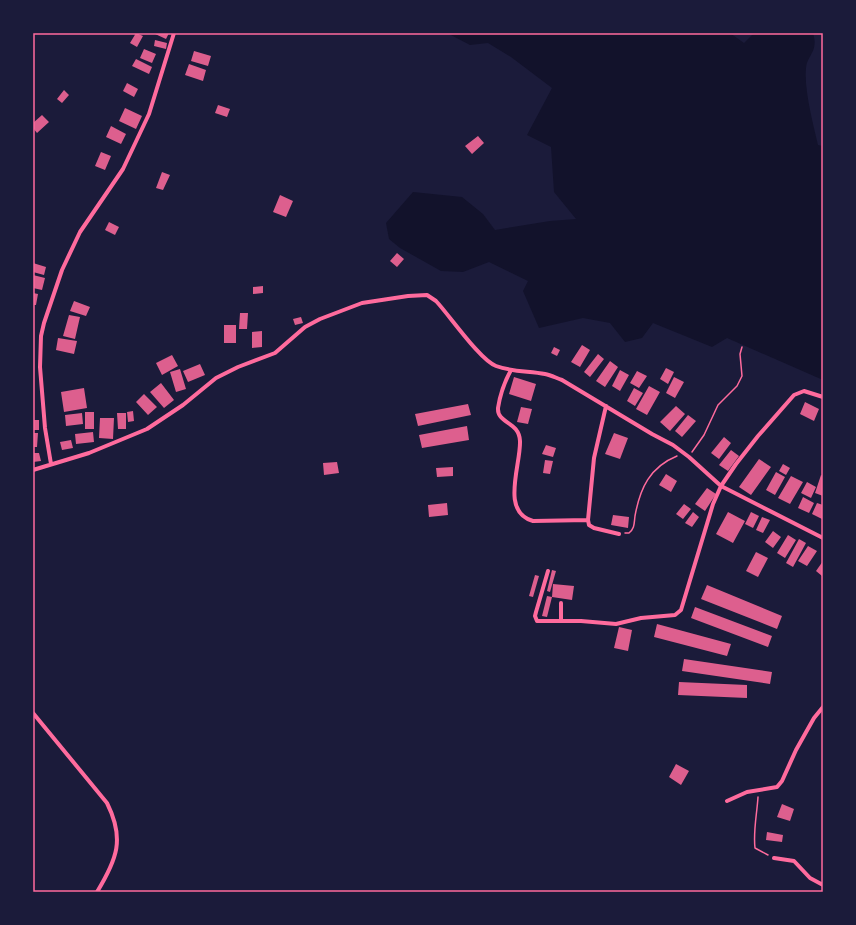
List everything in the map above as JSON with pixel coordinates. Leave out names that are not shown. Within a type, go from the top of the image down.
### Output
[{"type":"street","points":[[51,464],[45,428],[40,367],[40,343],[44,323],[62,270],[80,232],[123,170],[149,114],[174,33]]},
{"type":"street","points":[[33,470],[89,453],[147,429],[183,405],[199,390],[216,378],[238,367],[275,353],[305,327],[320,319],[362,302],[427,295],[436,301],[480,354],[490,363],[511,370],[546,374],[562,380],[672,445],[690,457],[722,486],[823,538]]},
{"type":"street","points":[[511,370],[498,408],[499,415],[503,420],[518,431],[520,442],[515,500],[516,508],[519,514],[526,519],[533,521],[588,520]]},
{"type":"street","points":[[548,571],[535,616],[538,621],[581,621],[616,624],[641,618],[675,615],[681,610],[713,504],[736,464],[794,395],[804,391],[823,397]]},
{"type":"street","points":[[606,406],[594,458],[588,520],[589,525],[594,528],[619,534]]},
{"type":"street","points":[[561,603],[561,621]]},
{"type":"street","points":[[727,801],[758,790],[777,787],[814,718],[823,707]]},
{"type":"street","points":[[33,713],[107,803],[114,817],[117,831],[115,857],[107,876],[97,892]]},
{"type":"street","points":[[774,858],[794,861],[810,878],[823,885]]},
{"type":"path","points":[[690,457],[696,444],[704,435],[718,405],[737,386],[742,376],[740,354],[742,347]]},
{"type":"path","points":[[619,534],[629,533],[633,528],[638,505],[647,479],[656,468],[670,459],[685,454]]},
{"type":"path","points":[[758,790],[754,836],[755,848],[774,858]]},
{"type":"shaded area","points":[[447,33],[730,33],[744,43],[754,33],[813,33],[815,45],[806,68],[806,86],[818,145],[823,146],[823,380],[727,338],[712,347],[653,323],[642,338],[625,342],[610,323],[583,318],[539,328],[523,291],[528,281],[489,262],[463,272],[441,271],[400,248],[389,239],[386,223],[413,192],[462,197],[483,214],[495,230],[550,221],[576,219],[554,192],[551,147],[527,135],[552,88],[511,57],[488,43],[470,45]]},
{"type":"building","points":[[136,33],[143,36],[137,47],[130,43]]},
{"type":"building","points":[[153,33],[169,33],[166,39]]},
{"type":"building","points":[[155,40],[167,43],[166,49],[154,46]]},
{"type":"building","points":[[144,49],[156,54],[152,63],[140,58]]},
{"type":"building","points":[[194,51],[211,56],[208,66],[191,61]]},
{"type":"building","points":[[136,59],[152,67],[149,74],[132,66]]},
{"type":"building","points":[[189,64],[206,70],[203,81],[185,75]]},
{"type":"building","points":[[127,83],[138,89],[134,97],[123,91]]},
{"type":"building","points":[[64,90],[69,95],[62,103],[57,99]]},
{"type":"building","points":[[218,105],[230,109],[227,117],[215,113]]},
{"type":"building","points":[[125,108],[142,116],[136,129],[119,121]]},
{"type":"building","points":[[42,115],[49,122],[37,133],[33,128],[33,123]]},
{"type":"building","points":[[111,126],[126,134],[121,144],[106,137]]},
{"type":"building","points":[[478,136],[484,143],[472,154],[465,146]]},
{"type":"building","points":[[101,152],[111,156],[105,170],[95,166]]},
{"type":"building","points":[[162,172],[170,175],[163,190],[156,188]]},
{"type":"building","points":[[280,195],[293,201],[286,217],[273,212]]},
{"type":"building","points":[[109,222],[119,227],[115,235],[105,230]]},
{"type":"building","points":[[397,253],[404,259],[397,267],[390,261]]},
{"type":"building","points":[[33,263],[46,267],[44,275],[33,272]]},
{"type":"building","points":[[33,275],[45,278],[42,290],[33,288]]},
{"type":"building","points":[[263,286],[263,293],[253,294],[253,287]]},
{"type":"building","points":[[33,293],[38,294],[36,305],[33,305]]},
{"type":"building","points":[[74,301],[90,307],[86,316],[70,311]]},
{"type":"building","points":[[240,313],[248,313],[247,329],[239,329]]},
{"type":"building","points":[[69,315],[80,317],[75,339],[63,336]]},
{"type":"building","points":[[301,317],[303,323],[295,325],[293,319]]},
{"type":"building","points":[[224,325],[236,325],[236,343],[224,343]]},
{"type":"building","points":[[262,331],[262,347],[252,348],[252,332]]},
{"type":"building","points":[[58,338],[77,341],[74,354],[56,350]]},
{"type":"building","points":[[582,345],[590,350],[580,367],[571,362]]},
{"type":"building","points":[[554,347],[560,350],[557,356],[551,353]]},
{"type":"building","points":[[598,354],[604,359],[590,377],[584,372]]},
{"type":"building","points":[[172,355],[178,366],[162,375],[156,363]]},
{"type":"building","points":[[610,361],[618,367],[605,387],[596,381]]},
{"type":"building","points":[[200,364],[205,375],[188,382],[183,371]]},
{"type":"building","points":[[666,368],[674,372],[668,384],[660,379]]},
{"type":"building","points":[[180,369],[186,389],[176,392],[170,372]]},
{"type":"building","points":[[620,370],[629,375],[620,391],[612,386]]},
{"type":"building","points":[[637,371],[647,376],[639,388],[630,383]]},
{"type":"building","points":[[514,377],[536,384],[531,401],[509,394]]},
{"type":"building","points":[[674,377],[684,382],[675,398],[666,393]]},
{"type":"building","points":[[161,383],[174,400],[164,408],[150,392]]},
{"type":"building","points":[[649,386],[660,392],[647,415],[636,409]]},
{"type":"building","points":[[84,388],[87,408],[64,412],[61,392]]},
{"type":"building","points":[[634,388],[643,393],[635,406],[627,401]]},
{"type":"building","points":[[144,394],[157,407],[148,415],[136,402]]},
{"type":"building","points":[[805,402],[819,409],[814,421],[800,414]]},
{"type":"building","points":[[468,404],[471,415],[418,426],[415,414]]},
{"type":"building","points":[[676,406],[685,414],[670,431],[660,422]]},
{"type":"building","points":[[521,407],[532,409],[528,424],[517,422]]},
{"type":"building","points":[[133,411],[134,421],[128,422],[127,412]]},
{"type":"building","points":[[85,412],[94,412],[94,429],[85,429]]},
{"type":"building","points":[[82,413],[83,424],[66,426],[65,415]]},
{"type":"building","points":[[117,413],[126,413],[126,429],[118,429]]},
{"type":"building","points":[[688,415],[696,421],[682,437],[675,431]]},
{"type":"building","points":[[100,418],[114,418],[113,439],[99,438]]},
{"type":"building","points":[[33,420],[39,420],[39,430],[33,430]]},
{"type":"building","points":[[467,426],[469,440],[422,448],[419,435]]},
{"type":"building","points":[[93,432],[94,442],[76,444],[75,434]]},
{"type":"building","points":[[33,433],[38,433],[37,447],[33,447]]},
{"type":"building","points":[[614,433],[628,438],[620,459],[605,454]]},
{"type":"building","points":[[724,437],[731,443],[719,459],[711,453]]},
{"type":"building","points":[[71,440],[73,448],[62,450],[60,442]]},
{"type":"building","points":[[546,445],[556,448],[553,457],[542,454]]},
{"type":"building","points":[[731,450],[739,456],[728,471],[719,465]]},
{"type":"building","points":[[33,453],[39,453],[41,461],[33,462]]},
{"type":"building","points":[[759,459],[771,467],[751,495],[739,487]]},
{"type":"building","points":[[545,460],[553,461],[550,474],[543,473]]},
{"type":"building","points":[[337,462],[339,473],[324,475],[323,463]]},
{"type":"building","points":[[783,464],[790,468],[786,475],[779,471]]},
{"type":"building","points":[[453,467],[453,476],[437,477],[436,468]]},
{"type":"building","points":[[776,472],[785,477],[775,495],[766,490]]},
{"type":"building","points":[[666,474],[677,481],[671,492],[659,485]]},
{"type":"building","points":[[821,475],[823,476],[823,496],[815,493]]},
{"type":"building","points":[[791,476],[803,482],[790,504],[778,498]]},
{"type":"building","points":[[807,482],[816,487],[811,498],[801,493]]},
{"type":"building","points":[[707,488],[716,494],[705,511],[695,504]]},
{"type":"building","points":[[803,497],[814,503],[809,513],[798,508]]},
{"type":"building","points":[[447,503],[448,515],[429,517],[428,505]]},
{"type":"building","points":[[817,503],[823,505],[822,519],[812,514]]},
{"type":"building","points":[[684,504],[691,509],[683,519],[676,514]]},
{"type":"building","points":[[693,512],[699,517],[692,527],[685,523]]},
{"type":"building","points":[[728,512],[745,521],[733,543],[716,534]]},
{"type":"building","points":[[751,512],[759,516],[753,528],[745,524]]},
{"type":"building","points":[[613,515],[629,517],[628,528],[611,525]]},
{"type":"building","points":[[762,517],[770,520],[763,533],[756,530]]},
{"type":"building","points":[[773,531],[781,537],[773,548],[765,542]]},
{"type":"building","points":[[788,535],[796,540],[785,558],[777,553]]},
{"type":"building","points":[[799,539],[806,543],[793,567],[786,563]]},
{"type":"building","points":[[808,546],[817,551],[807,566],[798,561]]},
{"type":"building","points":[[756,552],[768,558],[758,577],[746,571]]},
{"type":"building","points":[[823,561],[823,575],[822,576],[816,571]]},
{"type":"building","points":[[552,570],[556,571],[550,592],[547,591]]},
{"type":"building","points":[[535,575],[539,576],[533,597],[529,596]]},
{"type":"building","points":[[553,584],[574,586],[572,600],[552,597]]},
{"type":"building","points":[[707,585],[782,616],[777,629],[701,599]]},
{"type":"building","points":[[547,596],[552,597],[547,617],[542,616]]},
{"type":"building","points":[[695,607],[772,636],[768,647],[691,618]]},
{"type":"building","points":[[657,624],[731,644],[727,656],[654,637]]},
{"type":"building","points":[[619,627],[632,630],[628,651],[614,648]]},
{"type":"building","points":[[684,659],[772,672],[770,684],[682,671]]},
{"type":"building","points":[[679,682],[747,685],[747,698],[678,695]]},
{"type":"building","points":[[676,764],[689,771],[681,785],[669,777]]},
{"type":"building","points":[[782,804],[794,809],[790,821],[777,817]]},
{"type":"building","points":[[767,832],[783,835],[782,842],[766,840]]}]
